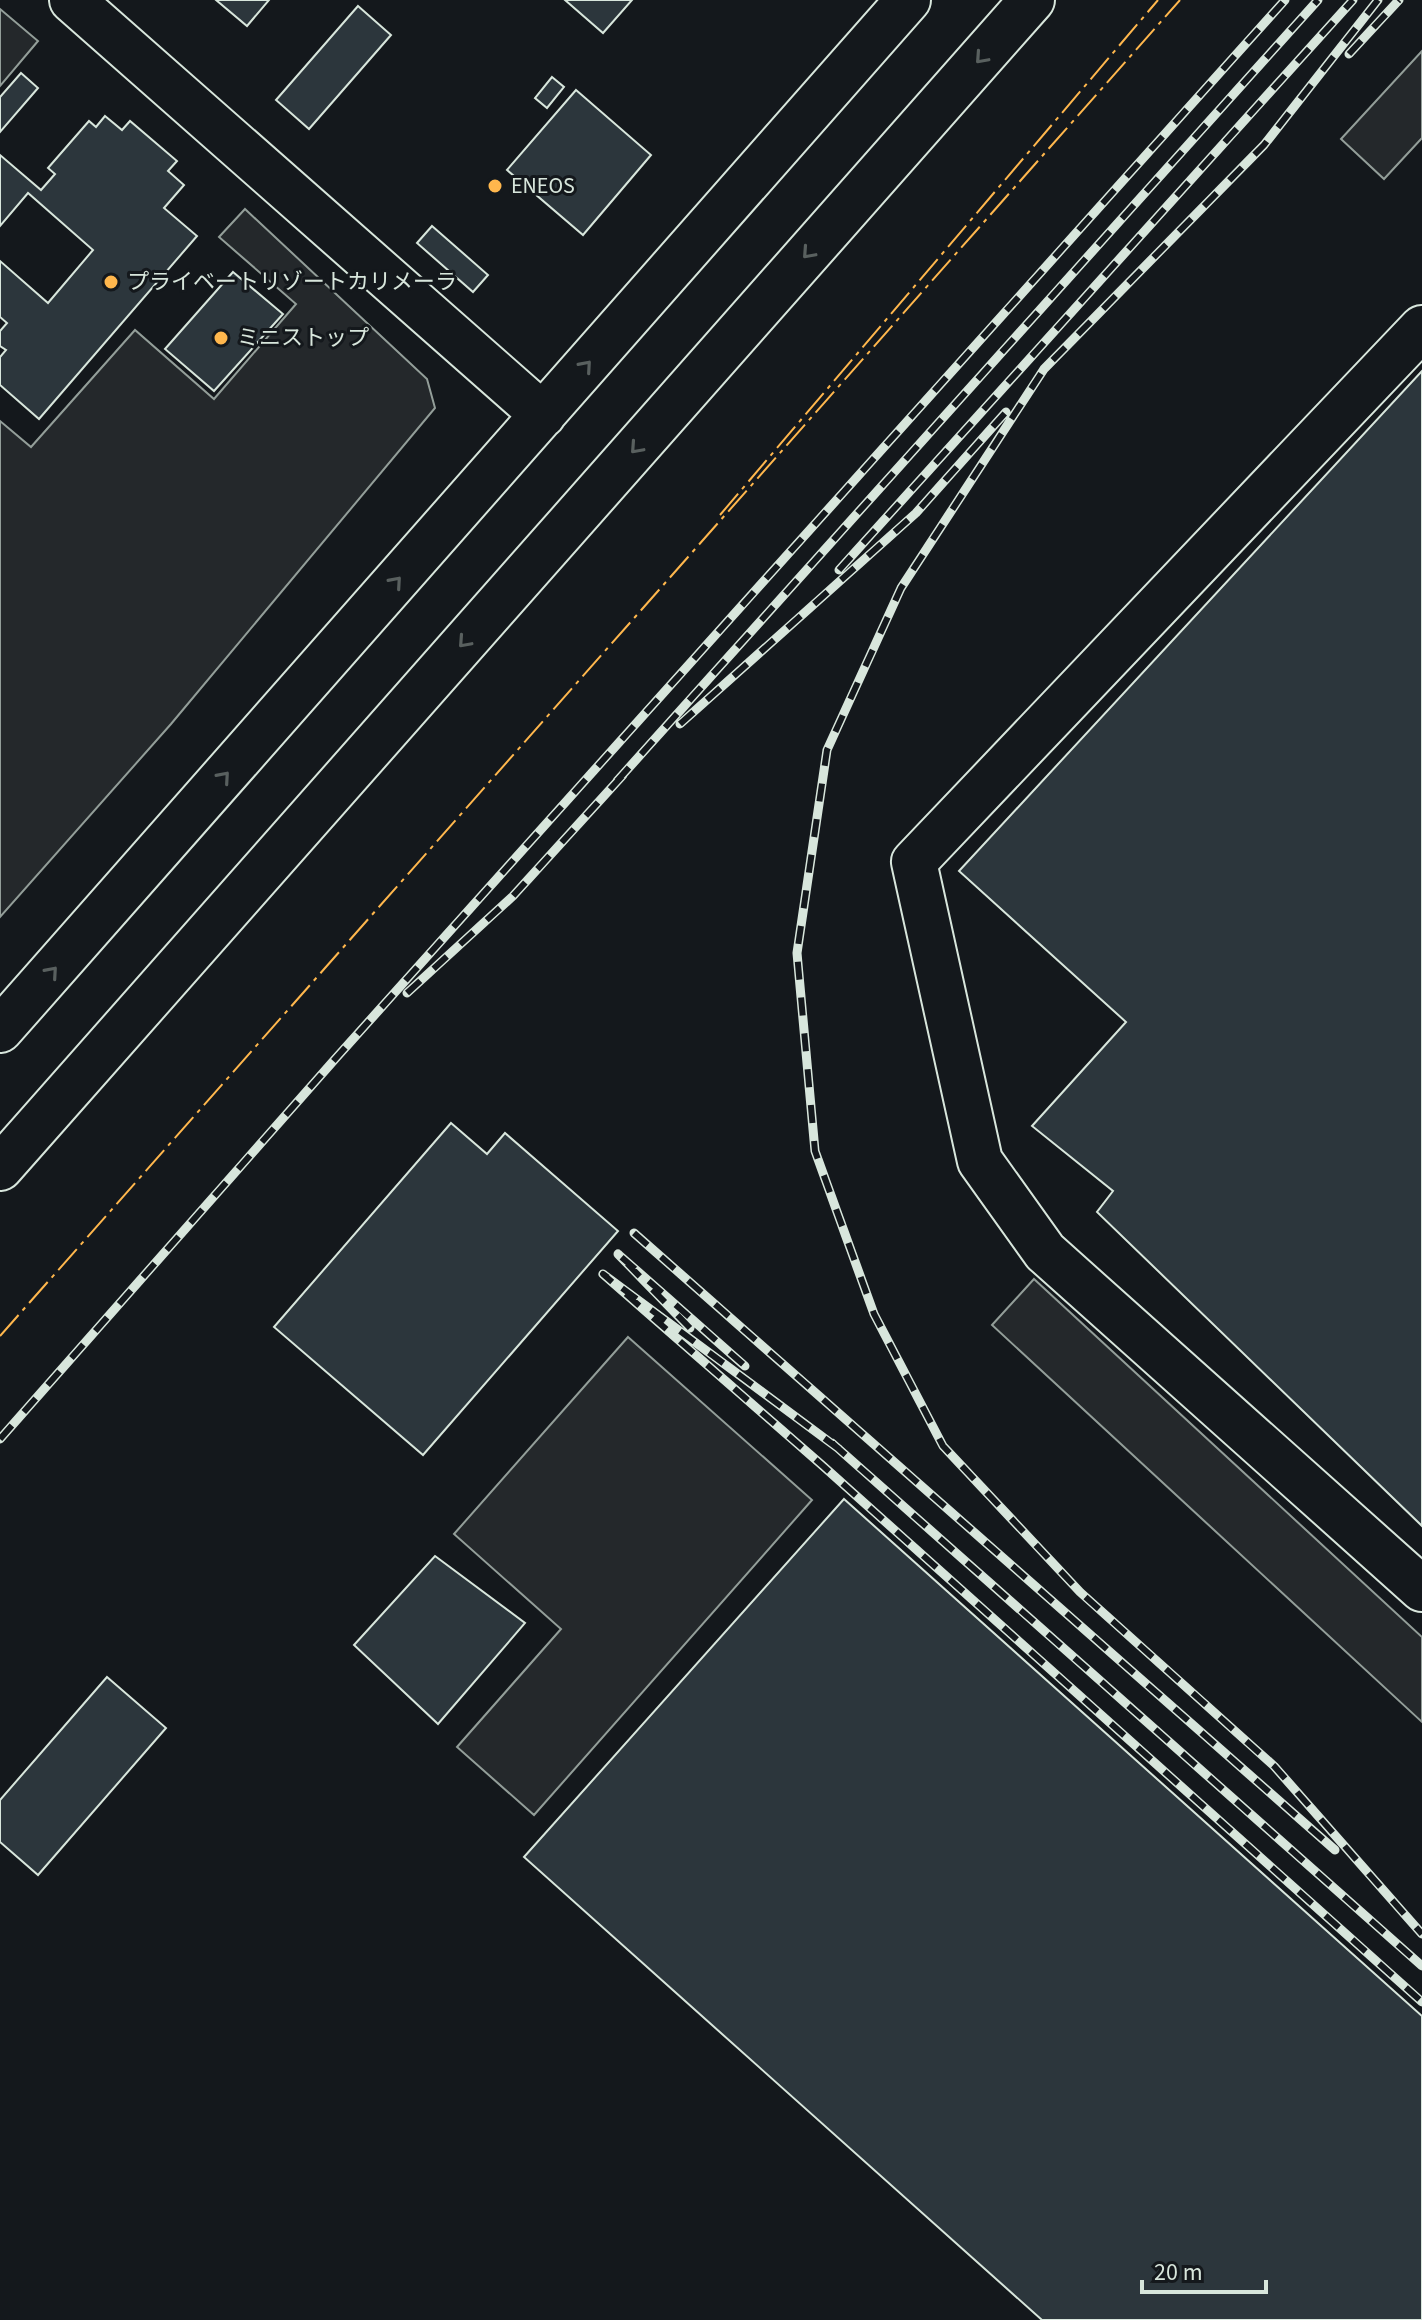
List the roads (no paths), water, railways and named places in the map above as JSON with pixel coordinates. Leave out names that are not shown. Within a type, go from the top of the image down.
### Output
[{"type":"street","points":[[72,0],[543,415]]},
{"type":"street","points":[[0,1030],[908,0]]},
{"type":"street","points":[[5,1152],[1032,0]]},
{"type":"street","points":[[1422,328],[914,862],[980,1161],[1045,1252],[1422,1589]]},
{"type":"railway","points":[[0,1439],[336,1058],[1285,0]]},
{"type":"railway","points":[[617,781],[1318,0]]},
{"type":"railway","points":[[839,570],[1353,0]]},
{"type":"railway","points":[[1378,0],[1264,145],[1044,369],[901,588],[827,750],[797,953],[815,1151],[874,1314],[943,1446],[1080,1592],[1274,1766],[1422,1934]]},
{"type":"railway","points":[[1349,54],[1399,0]]},
{"type":"railway","points":[[680,724],[916,513],[1006,412]]},
{"type":"railway","points":[[407,993],[513,896],[623,775]]},
{"type":"railway","points":[[634,1233],[1335,1850]]},
{"type":"railway","points":[[690,1328],[618,1254],[745,1366]]},
{"type":"railway","points":[[839,1449],[603,1274],[823,1466],[1422,2002]]},
{"type":"railway","points":[[832,1443],[1422,1966]]},
{"type":"place","name":"ENEOS","points":[[495,186]]},
{"type":"place","name":"プライベートリゾートカリメーラ","points":[[111,282]]},
{"type":"place","name":"ミニストップ","points":[[221,338]]}]
